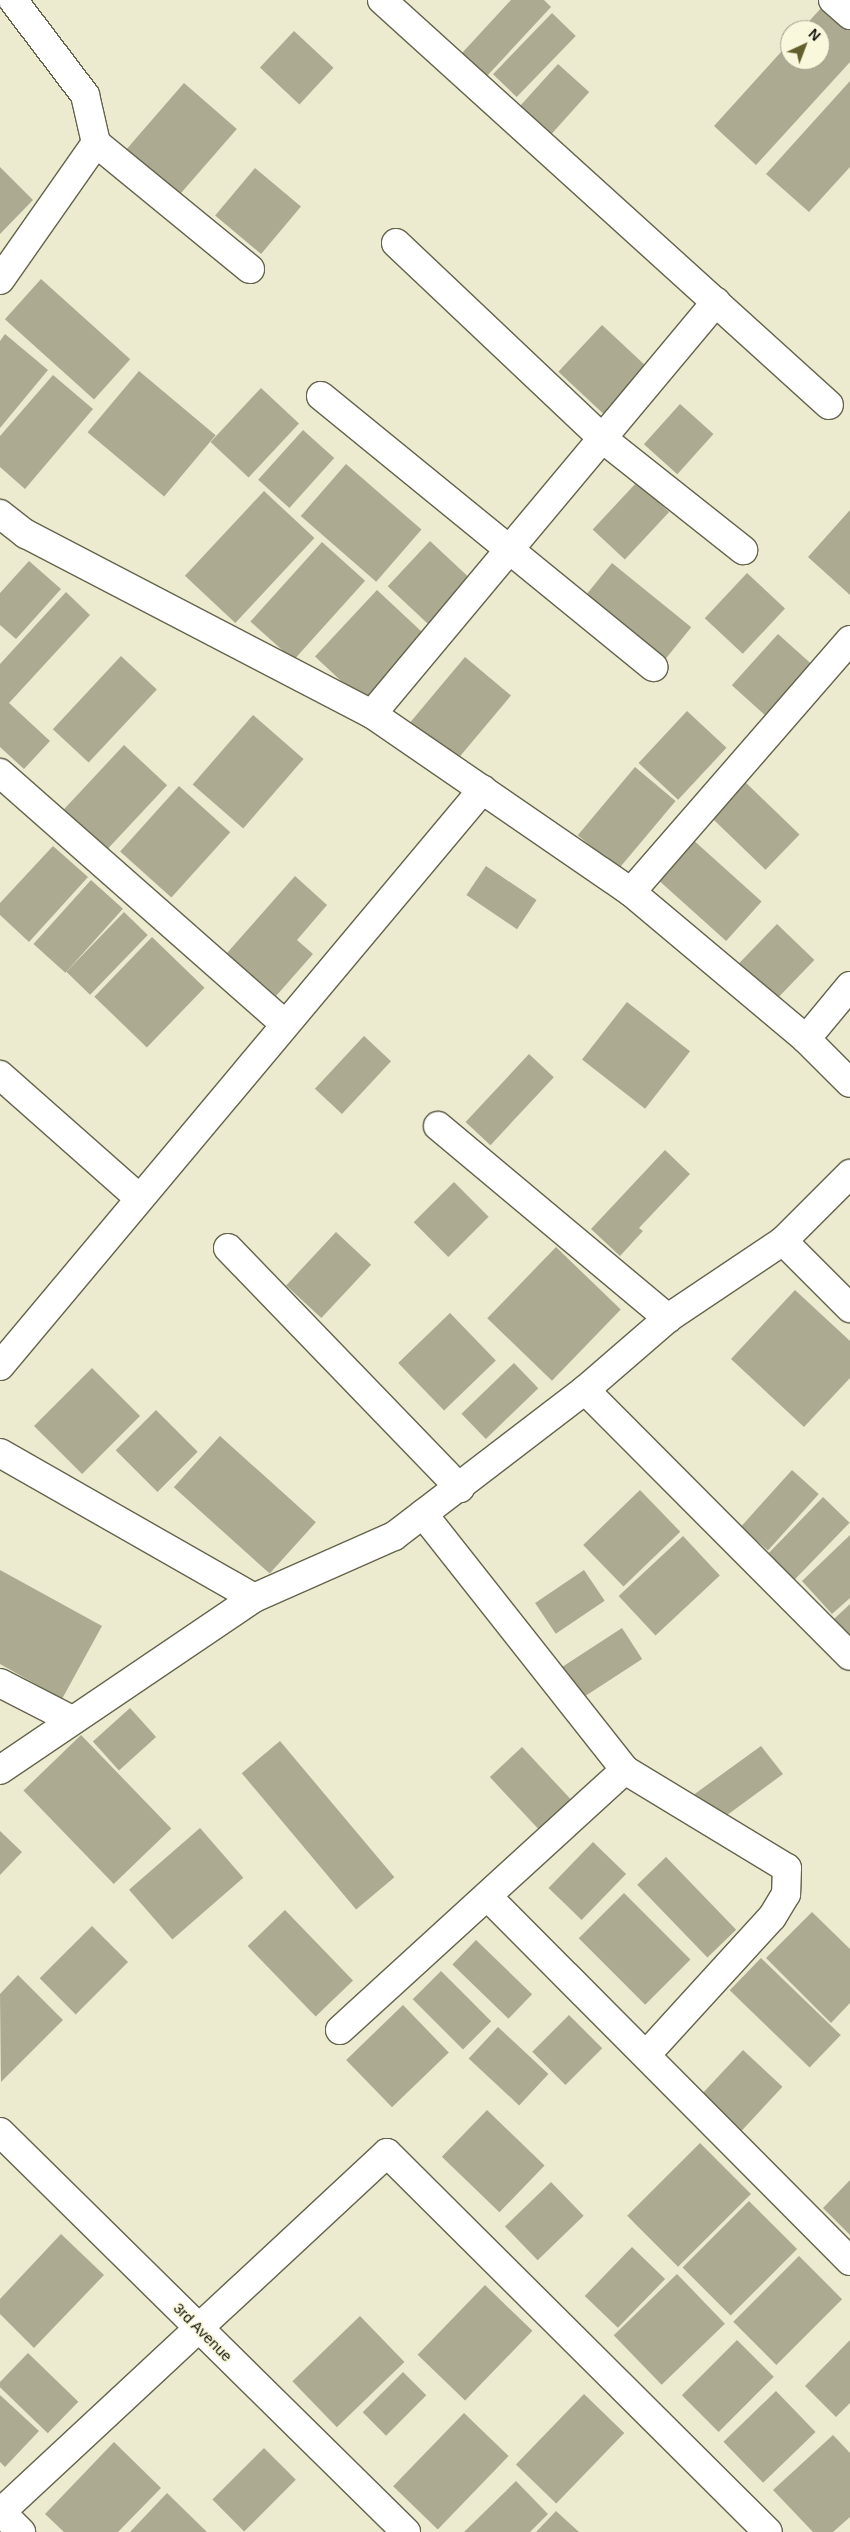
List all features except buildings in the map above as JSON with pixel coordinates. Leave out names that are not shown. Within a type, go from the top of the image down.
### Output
[{"type":"street","points":[[13,0],[85,94],[96,143],[250,268]]},
{"type":"street","points":[[382,0],[829,405]]},
{"type":"street","points":[[833,0],[850,15]]},
{"type":"street","points":[[0,280],[96,143]]},
{"type":"street","points":[[396,243],[603,439],[743,550]]},
{"type":"street","points":[[372,714],[716,302]]},
{"type":"street","points":[[321,396],[653,667]]},
{"type":"street","points":[[0,514],[26,534],[372,714],[631,892],[806,1039],[850,1083]]},
{"type":"street","points":[[631,892],[850,640]]},
{"type":"street","points":[[0,773],[285,1024]]},
{"type":"street","points":[[0,1366],[138,1197],[483,789]]},
{"type":"street","points":[[806,1039],[850,986]]},
{"type":"street","points":[[0,1075],[138,1197]]},
{"type":"street","points":[[438,1126],[668,1318]]},
{"type":"street","points":[[0,1770],[70,1719],[254,1598],[394,1536],[460,1488],[584,1390],[668,1318],[782,1241],[850,1174]]},
{"type":"street","points":[[782,1241],[850,1308]]},
{"type":"street","points":[[228,1248],[460,1488]]},
{"type":"street","points":[[584,1390],[850,1656]]},
{"type":"street","points":[[0,1453],[254,1598]]},
{"type":"street","points":[[423,1514],[625,1770],[774,1857],[787,1868],[790,1880],[772,1917],[646,2055]]},
{"type":"street","points":[[0,1683],[70,1719]]},
{"type":"street","points":[[340,2030],[489,1898],[625,1770]]},
{"type":"street","points":[[489,1898],[850,2261]]},
{"type":"street","name":"3rd Avenue","points":[[0,2132],[406,2532]]},
{"type":"street","points":[[21,2532],[1,2512],[387,2154],[768,2532]]}]
